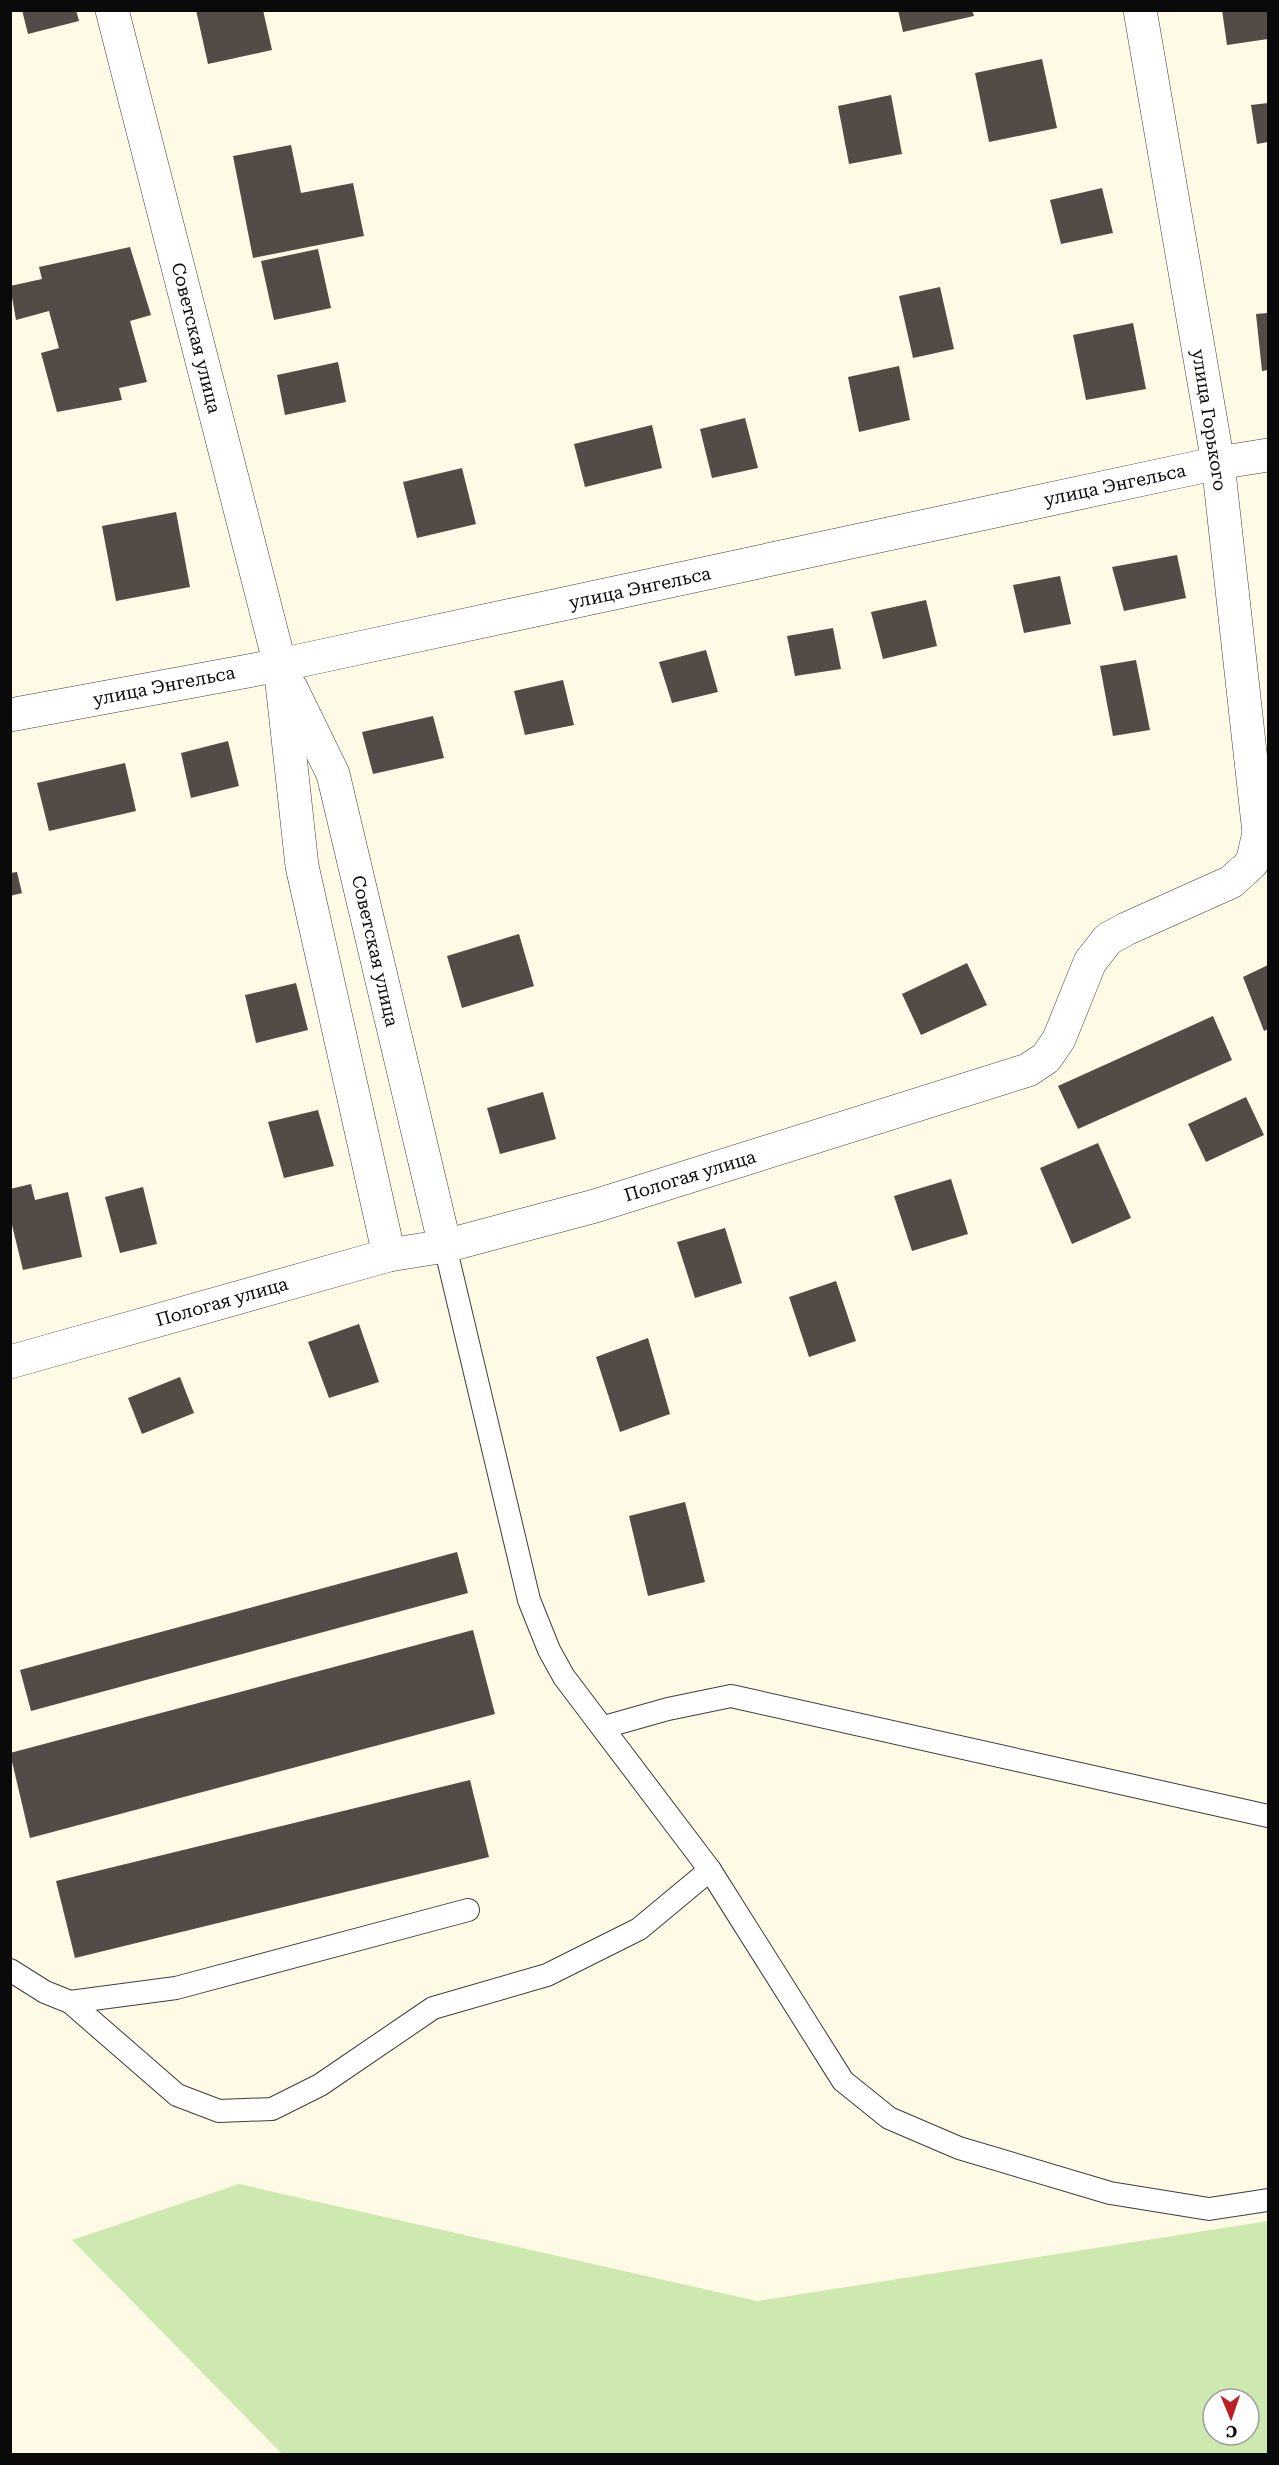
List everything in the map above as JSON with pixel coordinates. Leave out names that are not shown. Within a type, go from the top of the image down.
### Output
[{"type":"street","name":"Советская улица","points":[[112,10],[280,665],[302,866],[389,1255]]},
{"type":"street","name":"улица Горького","points":[[1140,10],[1218,463],[1259,833]]},
{"type":"street","name":"улица Энгельса","points":[[10,715],[280,665],[1218,463],[1269,455]]},
{"type":"street","name":"Советская улица","points":[[280,665],[333,774],[446,1246]]},
{"type":"street","name":"Пологая улица","points":[[10,1362],[389,1255],[446,1246],[595,1206],[1028,1070],[1046,1058],[1059,1039],[1090,962],[1108,939],[1231,882],[1252,862],[1259,833]]},
{"type":"lane","points":[[446,1246],[529,1600],[549,1650],[564,1677],[710,1870],[843,2081],[889,2118],[959,2148],[1110,2193],[1209,2209],[1269,2200]]},
{"type":"lane","points":[[604,1727],[668,1708],[731,1696],[1269,1816]]},
{"type":"lane","points":[[10,1970],[45,1992],[70,2002],[177,2095],[219,2111],[272,2109],[320,2085],[433,2008],[547,1975],[639,1929],[710,1870]]},
{"type":"lane","points":[[70,2002],[176,1988],[468,1910]]},
{"type":"green space","points":[[239,2184],[757,2301],[1268,2221],[1268,2454],[282,2454],[72,2240]]},
{"type":"building","points":[[22,10],[76,10],[79,21],[28,34]]},
{"type":"building","points":[[196,10],[263,10],[272,50],[208,64]]},
{"type":"building","points":[[898,10],[972,10],[974,16],[903,32]]},
{"type":"building","points":[[1222,10],[1268,10],[1268,39],[1227,45]]},
{"type":"building","points":[[1042,59],[1057,128],[989,142],[975,73]]},
{"type":"building","points":[[891,95],[902,154],[849,164],[838,106]]},
{"type":"building","points":[[1268,103],[1268,142],[1257,144],[1251,105]]},
{"type":"building","points":[[291,145],[301,193],[353,183],[364,236],[253,258],[233,156]]},
{"type":"building","points":[[1102,188],[1113,233],[1061,244],[1050,200]]},
{"type":"building","points":[[130,247],[151,315],[130,321],[147,382],[119,388],[122,400],[57,412],[41,353],[59,348],[49,311],[16,320],[10,286],[42,279],[39,267]]},
{"type":"building","points":[[318,249],[331,308],[274,320],[261,261]]},
{"type":"building","points":[[940,287],[954,349],[913,358],[899,296]]},
{"type":"building","points":[[1268,313],[1268,370],[1262,371],[1256,314]]},
{"type":"building","points":[[1133,323],[1146,389],[1086,400],[1073,335]]},
{"type":"building","points":[[338,362],[346,402],[285,415],[277,375]]},
{"type":"building","points":[[899,366],[910,420],[859,432],[848,377]]},
{"type":"building","points":[[745,418],[758,468],[712,478],[700,429]]},
{"type":"building","points":[[652,425],[662,468],[585,487],[574,444]]},
{"type":"building","points":[[462,468],[476,524],[417,538],[403,482]]},
{"type":"building","points":[[176,512],[190,587],[116,601],[102,526]]},
{"type":"building","points":[[1177,555],[1186,598],[1124,611],[1112,567]]},
{"type":"building","points":[[1060,576],[1071,624],[1024,633],[1013,585]]},
{"type":"building","points":[[926,600],[937,646],[883,659],[871,612]]},
{"type":"building","points":[[833,628],[841,669],[795,676],[787,636]]},
{"type":"building","points":[[706,650],[718,692],[672,703],[659,662]]},
{"type":"building","points":[[1136,660],[1150,730],[1113,736],[1100,666]]},
{"type":"building","points":[[563,680],[574,725],[525,735],[514,691]]},
{"type":"building","points":[[433,716],[444,758],[373,774],[362,732]]},
{"type":"building","points":[[228,741],[239,786],[191,798],[181,753]]},
{"type":"building","points":[[125,763],[136,811],[49,831],[37,783]]},
{"type":"building","points":[[17,872],[22,893],[10,896],[10,873]]},
{"type":"building","points":[[519,934],[534,986],[462,1008],[447,956]]},
{"type":"building","points":[[967,963],[987,1005],[921,1035],[902,994]]},
{"type":"building","points":[[1268,965],[1268,1029],[1264,1031],[1243,977]]},
{"type":"building","points":[[296,983],[308,1030],[256,1043],[245,995]]},
{"type":"building","points":[[1213,1016],[1232,1060],[1078,1129],[1058,1086]]},
{"type":"building","points":[[543,1092],[556,1139],[500,1154],[487,1108]]},
{"type":"building","points":[[1246,1097],[1264,1135],[1206,1162],[1188,1124]]},
{"type":"building","points":[[318,1110],[334,1166],[284,1178],[268,1122]]},
{"type":"building","points":[[1098,1143],[1131,1218],[1072,1244],[1040,1168]]},
{"type":"building","points":[[951,1179],[968,1234],[912,1251],[894,1196]]},
{"type":"building","points":[[31,1184],[35,1200],[68,1192],[82,1257],[23,1270],[10,1217],[10,1189]]},
{"type":"building","points":[[143,1187],[157,1244],[120,1253],[105,1197]]},
{"type":"building","points":[[725,1228],[742,1283],[695,1298],[677,1242]]},
{"type":"building","points":[[836,1281],[856,1341],[809,1357],[789,1297]]},
{"type":"building","points":[[359,1324],[379,1382],[329,1398],[308,1342]]},
{"type":"building","points":[[648,1338],[670,1414],[620,1432],[596,1357]]},
{"type":"building","points":[[180,1377],[194,1413],[142,1434],[128,1398]]},
{"type":"building","points":[[685,1502],[705,1582],[648,1596],[629,1516]]},
{"type":"building","points":[[457,1552],[468,1593],[31,1711],[20,1670]]},
{"type":"building","points":[[473,1630],[495,1714],[30,1838],[10,1753]]},
{"type":"building","points":[[470,1780],[489,1857],[75,1958],[56,1881]]}]
